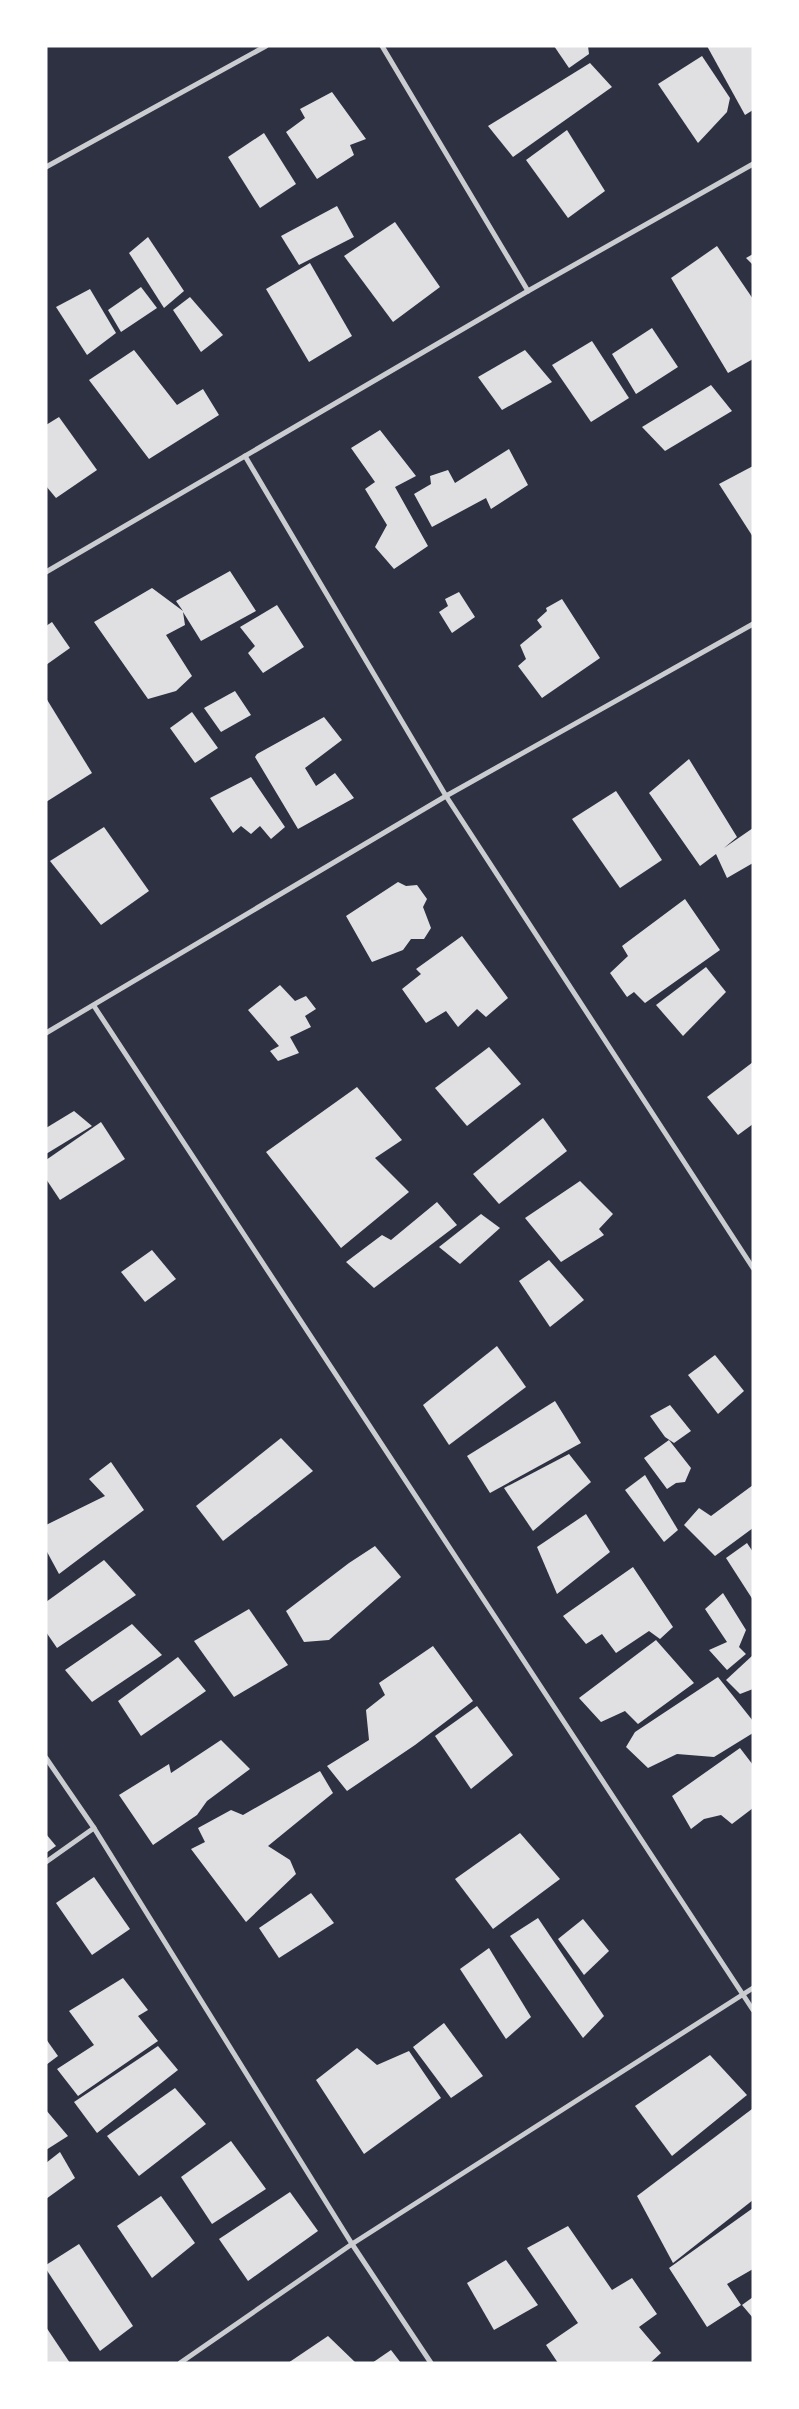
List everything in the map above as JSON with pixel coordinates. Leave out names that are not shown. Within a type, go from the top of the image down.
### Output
[{"type":"street","points":[[46,167],[266,46]]},
{"type":"street","points":[[382,46],[528,291]]},
{"type":"street","points":[[46,572],[528,291],[753,164]]},
{"type":"street","points":[[245,456],[446,796],[753,1268]]},
{"type":"street","points":[[46,1033],[446,796],[753,624]]},
{"type":"street","points":[[94,1006],[753,2010]]},
{"type":"street","points":[[46,1758],[94,1828],[352,2244],[431,2363]]},
{"type":"street","points":[[46,1862],[94,1828]]},
{"type":"street","points":[[180,2363],[352,2244],[753,1988]]},
{"type":"building","points":[[554,46],[588,46],[589,54],[569,68]]},
{"type":"building","points":[[707,46],[753,46],[753,110],[745,115]]},
{"type":"building","points":[[702,56],[730,98],[727,112],[698,143],[658,84]]},
{"type":"building","points":[[590,63],[612,87],[513,157],[488,126]]},
{"type":"building","points":[[332,92],[366,139],[350,145],[354,155],[317,179],[286,132],[305,118],[300,109]]},
{"type":"building","points":[[567,130],[605,191],[568,218],[526,160]]},
{"type":"building","points":[[264,133],[296,184],[260,208],[228,157]]},
{"type":"building","points":[[337,206],[354,237],[299,265],[281,236]]},
{"type":"building","points":[[395,222],[440,287],[393,322],[344,256]]},
{"type":"building","points":[[148,237],[184,291],[164,308],[129,253]]},
{"type":"building","points":[[717,246],[753,299],[753,359],[728,373],[671,278]]},
{"type":"building","points":[[753,254],[753,265],[746,258]]},
{"type":"building","points":[[310,263],[352,336],[309,362],[266,289]]},
{"type":"building","points":[[141,287],[157,308],[121,332],[108,310]]},
{"type":"building","points":[[90,289],[116,333],[87,355],[56,307]]},
{"type":"building","points":[[190,297],[223,335],[201,352],[173,310]]},
{"type":"building","points":[[652,328],[678,367],[636,394],[612,354]]},
{"type":"building","points":[[592,341],[629,398],[591,422],[552,365]]},
{"type":"building","points":[[134,350],[177,405],[203,389],[219,415],[149,459],[89,380]]},
{"type":"building","points":[[525,350],[552,382],[502,410],[478,377]]},
{"type":"building","points":[[711,385],[732,411],[665,451],[642,427]]},
{"type":"building","points":[[59,417],[97,470],[56,498],[46,486],[46,425]]},
{"type":"building","points":[[380,430],[416,476],[395,487],[428,546],[394,569],[375,547],[387,525],[365,489],[375,482],[351,448]]},
{"type":"building","points":[[509,449],[528,485],[491,509],[486,498],[432,527],[414,494],[431,484],[430,476],[448,470],[455,483]]},
{"type":"building","points":[[753,466],[753,537],[719,484]]},
{"type":"building","points":[[230,571],[256,611],[201,641],[183,612],[185,625],[166,635],[192,676],[176,691],[148,699],[94,622],[152,588],[183,611],[176,601]]},
{"type":"building","points":[[459,592],[475,617],[452,633],[439,612],[448,606],[445,599]]},
{"type":"building","points":[[562,599],[600,658],[542,698],[518,666],[526,659],[520,645],[542,627],[537,620],[547,611],[546,608]]},
{"type":"building","points":[[277,605],[304,647],[263,673],[248,653],[255,646],[240,627]]},
{"type":"building","points":[[52,622],[70,648],[46,665],[46,626]]},
{"type":"building","points":[[235,691],[251,715],[221,732],[204,708]]},
{"type":"building","points":[[46,698],[92,773],[46,802]]},
{"type":"building","points":[[192,712],[218,748],[195,763],[170,728]]},
{"type":"building","points":[[324,717],[342,740],[305,768],[316,786],[335,773],[354,798],[298,829],[255,757],[257,754]]},
{"type":"building","points":[[689,759],[737,837],[724,848],[753,828],[753,863],[727,878],[716,854],[700,866],[649,793]]},
{"type":"building","points":[[251,777],[285,827],[271,839],[260,826],[251,834],[241,826],[233,833],[210,798]]},
{"type":"building","points":[[616,791],[662,860],[620,888],[572,819]]},
{"type":"building","points":[[104,827],[149,891],[101,925],[50,861]]},
{"type":"building","points":[[398,882],[406,886],[417,885],[427,899],[423,907],[431,928],[424,939],[411,939],[403,950],[372,962],[346,916]]},
{"type":"building","points":[[685,899],[720,950],[645,1003],[634,992],[627,997],[610,973],[628,956],[622,946]]},
{"type":"building","points":[[462,936],[508,998],[486,1017],[477,1009],[458,1027],[446,1011],[426,1023],[402,989],[421,974],[416,969]]},
{"type":"building","points":[[706,967],[726,992],[683,1036],[656,1005]]},
{"type":"building","points":[[280,985],[295,1001],[306,996],[316,1009],[305,1016],[311,1027],[290,1037],[299,1053],[278,1061],[270,1051],[279,1046],[248,1010]]},
{"type":"building","points":[[489,1047],[521,1084],[467,1126],[435,1088]]},
{"type":"building","points":[[753,1062],[753,1124],[738,1135],[707,1097]]},
{"type":"building","points":[[357,1087],[402,1140],[375,1158],[409,1192],[341,1248],[266,1152]]},
{"type":"building","points":[[74,1111],[92,1126],[46,1154],[46,1128]]},
{"type":"building","points":[[543,1118],[567,1151],[499,1204],[473,1174]]},
{"type":"building","points":[[101,1122],[125,1159],[60,1200],[46,1179],[46,1160]]},
{"type":"building","points":[[580,1181],[613,1214],[599,1229],[604,1235],[561,1262],[525,1218]]},
{"type":"building","points":[[437,1202],[457,1225],[374,1288],[346,1262],[382,1235],[391,1240]]},
{"type":"building","points":[[481,1214],[500,1228],[460,1264],[439,1247]]},
{"type":"building","points":[[152,1250],[176,1279],[145,1302],[121,1272]]},
{"type":"building","points":[[549,1260],[584,1300],[550,1327],[519,1281]]},
{"type":"building","points":[[497,1346],[526,1387],[449,1445],[423,1405]]},
{"type":"building","points":[[715,1355],[744,1391],[718,1414],[688,1375]]},
{"type":"building","points":[[555,1401],[581,1443],[490,1493],[467,1456]]},
{"type":"building","points":[[670,1405],[691,1431],[674,1443],[665,1437],[650,1416]]},
{"type":"building","points":[[281,1438],[313,1471],[223,1541],[196,1506]]},
{"type":"building","points":[[669,1440],[691,1468],[685,1482],[676,1483],[667,1489],[644,1458]]},
{"type":"building","points":[[569,1454],[591,1482],[533,1531],[504,1488]]},
{"type":"building","points":[[111,1462],[144,1510],[59,1574],[46,1550],[46,1525],[105,1496],[89,1479]]},
{"type":"building","points":[[645,1475],[678,1530],[664,1542],[625,1490]]},
{"type":"building","points":[[753,1485],[753,1528],[715,1556],[684,1525],[699,1508],[711,1516]]},
{"type":"building","points":[[586,1514],[610,1552],[557,1594],[537,1547]]},
{"type":"building","points":[[747,1543],[753,1552],[753,1600],[726,1558]]},
{"type":"building","points":[[375,1546],[401,1577],[329,1640],[304,1642],[286,1611],[349,1563]]},
{"type":"building","points":[[104,1560],[136,1595],[57,1648],[46,1632],[46,1602]]},
{"type":"building","points":[[633,1567],[673,1627],[660,1639],[649,1631],[616,1653],[602,1634],[586,1644],[563,1616]]},
{"type":"building","points":[[723,1593],[746,1630],[739,1647],[746,1654],[727,1670],[709,1650],[727,1642],[705,1609]]},
{"type":"building","points":[[249,1609],[288,1665],[234,1697],[194,1641]]},
{"type":"building","points":[[132,1624],[162,1655],[92,1702],[65,1670]]},
{"type":"building","points":[[656,1640],[694,1683],[638,1724],[625,1711],[601,1722],[579,1698]]},
{"type":"building","points":[[433,1646],[473,1701],[415,1745],[347,1791],[327,1766],[369,1740],[366,1710],[385,1695],[379,1683]]},
{"type":"building","points":[[753,1655],[753,1689],[740,1694],[726,1680]]},
{"type":"building","points":[[178,1657],[206,1691],[141,1736],[118,1701]]},
{"type":"building","points":[[718,1677],[753,1721],[753,1733],[714,1757],[677,1754],[648,1768],[626,1747],[635,1732]]},
{"type":"building","points":[[477,1706],[513,1755],[471,1789],[435,1736]]},
{"type":"building","points":[[221,1740],[250,1769],[207,1801],[197,1815],[153,1845],[119,1795],[169,1764],[171,1773]]},
{"type":"building","points":[[740,1748],[753,1765],[753,1808],[732,1824],[721,1815],[704,1819],[691,1829],[672,1796]]},
{"type":"building","points":[[320,1771],[333,1793],[268,1846],[290,1860],[296,1874],[246,1922],[191,1849],[205,1842],[198,1828],[231,1810],[243,1815]]},
{"type":"building","points":[[520,1833],[560,1879],[493,1929],[455,1879]]},
{"type":"building","points":[[46,1834],[56,1846],[46,1853]]},
{"type":"building","points":[[94,1877],[130,1929],[92,1955],[56,1903]]},
{"type":"building","points":[[311,1893],[334,1923],[279,1958],[259,1928]]},
{"type":"building","points":[[538,1918],[604,2016],[583,2038],[510,1936]]},
{"type":"building","points":[[583,1919],[609,1951],[584,1975],[558,1939]]},
{"type":"building","points":[[489,1948],[531,2017],[506,2039],[460,1969]]},
{"type":"building","points":[[123,1978],[148,2010],[138,2016],[158,2041],[78,2096],[57,2069],[94,2045],[69,2011]]},
{"type":"building","points":[[444,2023],[483,2076],[451,2098],[413,2047]]},
{"type":"building","points":[[46,2039],[58,2056],[46,2065]]},
{"type":"building","points":[[158,2046],[178,2070],[97,2133],[74,2102]]},
{"type":"building","points":[[357,2048],[377,2065],[409,2051],[441,2098],[364,2154],[316,2080]]},
{"type":"building","points":[[710,2055],[747,2095],[672,2156],[635,2106]]},
{"type":"building","points":[[175,2088],[206,2124],[139,2176],[107,2136]]},
{"type":"building","points":[[752,2109],[753,2200],[673,2263],[637,2196]]},
{"type":"building","points":[[46,2110],[68,2136],[46,2150]]},
{"type":"building","points":[[231,2141],[266,2189],[212,2224],[181,2177]]},
{"type":"building","points":[[60,2152],[75,2178],[46,2199],[46,2163]]},
{"type":"building","points":[[290,2192],[318,2231],[248,2281],[219,2239]]},
{"type":"building","points":[[161,2196],[195,2243],[152,2278],[117,2226]]},
{"type":"building","points":[[753,2208],[753,2269],[727,2284],[741,2305],[707,2327],[669,2268]]},
{"type":"building","points":[[568,2226],[612,2290],[632,2278],[657,2314],[639,2327],[661,2353],[650,2363],[558,2363],[546,2345],[578,2323],[527,2248]]},
{"type":"building","points":[[79,2244],[133,2326],[100,2351],[46,2269],[46,2265]]},
{"type":"building","points":[[506,2260],[538,2305],[494,2330],[467,2283]]},
{"type":"building","points":[[753,2297],[753,2318],[742,2305]]},
{"type":"building","points":[[46,2327],[70,2363],[46,2363]]},
{"type":"building","points":[[328,2336],[356,2363],[288,2363]]},
{"type":"building","points":[[391,2350],[401,2363],[372,2363]]}]
